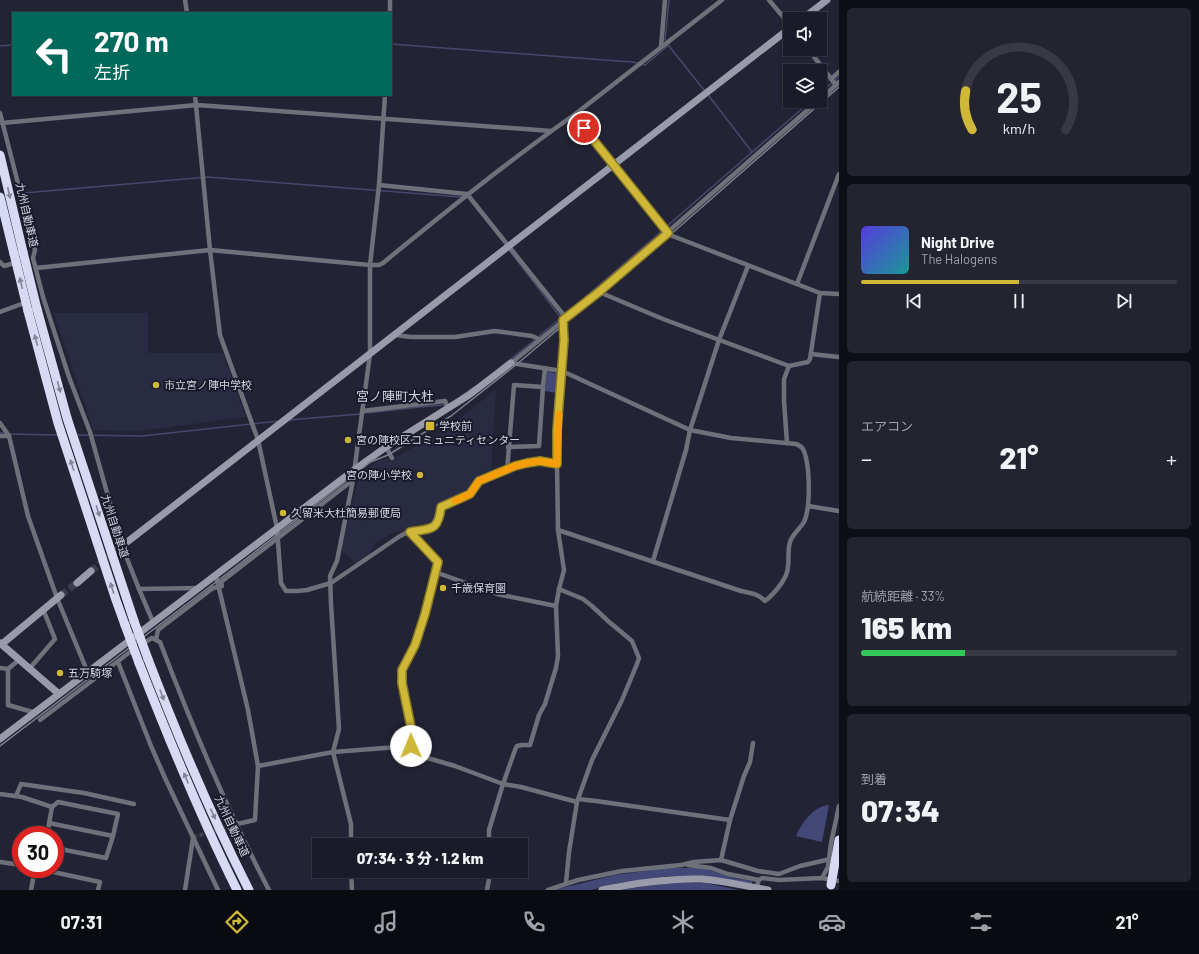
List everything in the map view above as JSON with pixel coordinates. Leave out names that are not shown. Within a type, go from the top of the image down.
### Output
[{"type":"highway","name":"九州自動車道","points":[[0,155],[19,253],[58,423],[116,600],[125,625],[164,701],[236,865],[249,890]]},
{"type":"highway","name":"九州自動車道","points":[[0,197],[19,253]]},
{"type":"highway","name":"九州自動車道","points":[[33,310],[134,621],[155,704],[193,794],[237,890]]},
{"type":"highway","points":[[836,883],[839,840]]},
{"type":"street","points":[[185,0],[187,12]]},
{"type":"street","points":[[390,0],[390,12]]},
{"type":"street","points":[[661,46],[664,0]]},
{"type":"street","points":[[36,268],[210,250],[379,265],[468,194],[574,115],[722,0]]},
{"type":"street","points":[[769,0],[783,17]]},
{"type":"street","points":[[811,12],[827,0]]},
{"type":"street","points":[[122,546],[783,33]]},
{"type":"street","points":[[813,56],[831,79],[838,84],[827,93]]},
{"type":"street","points":[[831,79],[839,72]]},
{"type":"street","points":[[196,96],[210,250],[220,334],[258,440],[277,528],[281,583],[286,591],[307,590],[331,583],[339,576],[358,566],[400,536],[410,532],[430,529],[437,522],[441,507],[470,494],[479,481],[507,471],[521,464],[540,461],[557,464]]},
{"type":"street","points":[[351,838],[351,824],[333,752],[339,729],[330,576],[337,561],[353,480],[370,354],[370,265],[379,185],[385,96]]},
{"type":"street","points":[[2,123],[197,105],[551,131]]},
{"type":"street","points":[[0,739],[354,470],[386,447],[475,390],[511,363],[599,292],[810,108]]},
{"type":"street","points":[[0,113],[35,250],[33,258],[43,297],[69,376],[90,432],[122,546],[154,622]]},
{"type":"street","points":[[574,115],[670,235],[820,293],[839,294]]},
{"type":"street","points":[[797,284],[838,177]]},
{"type":"street","points":[[379,185],[468,194],[564,319],[562,371],[557,430],[558,530],[564,570],[556,606],[558,660],[546,704],[539,715],[530,745],[517,746],[503,784],[489,830],[488,838]]},
{"type":"street","points":[[0,262],[4,266],[33,258]]},
{"type":"street","points":[[653,561],[686,450],[690,430],[719,340],[748,266]]},
{"type":"street","points":[[599,292],[664,319],[789,366],[808,362],[810,359],[820,293]]},
{"type":"street","points":[[0,312],[43,297]]},
{"type":"street","points":[[395,335],[411,337],[464,337],[495,331],[532,336],[539,339]]},
{"type":"street","points":[[811,354],[839,357]]},
{"type":"street","points":[[511,363],[562,371],[690,430],[731,438],[796,444],[801,446],[804,453],[808,473],[808,506],[803,523],[792,537],[790,543],[788,571],[786,576],[777,589],[765,601],[762,597],[756,594],[558,530]]},
{"type":"street","points":[[787,443],[784,379],[789,366]]},
{"type":"street","points":[[508,447],[539,446],[545,368]]},
{"type":"street","points":[[507,471],[514,385],[543,387]]},
{"type":"street","points":[[362,411],[445,401],[448,408]]},
{"type":"street","points":[[0,423],[9,436],[28,516],[88,673]]},
{"type":"street","points":[[0,436],[9,436]]},
{"type":"street","points":[[386,447],[392,458]]},
{"type":"street","points":[[156,639],[158,630],[213,588],[222,586],[221,582],[353,480]]},
{"type":"street","points":[[808,506],[839,511]]},
{"type":"street","points":[[410,532],[438,562],[425,614],[415,645],[402,670],[402,683],[411,727],[412,752],[503,784],[578,800],[730,820]]},
{"type":"street","points":[[77,582],[91,571]]},
{"type":"street","points":[[435,572],[453,580],[497,594],[556,606]]},
{"type":"street","points":[[216,576],[248,710],[258,766],[255,820],[237,824]]},
{"type":"street","points":[[139,589],[200,588]]},
{"type":"street","points":[[559,589],[583,599],[592,606],[608,622],[632,641],[638,658],[637,664],[622,700],[592,760],[578,800],[569,852],[566,883]]},
{"type":"street","points":[[59,596],[44,610],[0,644],[20,659],[59,694]]},
{"type":"street","points":[[30,668],[55,639],[44,610]]},
{"type":"street","points":[[40,720],[149,639],[156,639],[160,642],[196,733],[269,890]]},
{"type":"street","points":[[0,668],[8,669],[20,659]]},
{"type":"street","points":[[118,662],[151,746],[218,890]]},
{"type":"street","points":[[8,669],[8,705],[36,713]]},
{"type":"street","points":[[720,860],[730,820],[750,762],[753,743]]},
{"type":"street","points":[[258,766],[333,752],[411,746]]},
{"type":"street","points":[[16,796],[21,784],[84,793],[134,804]]},
{"type":"street","points":[[0,794],[22,797],[52,807]]},
{"type":"street","points":[[48,826],[52,807],[58,802],[118,814],[106,858],[64,850]]},
{"type":"street","points":[[822,878],[828,866],[839,806]]},
{"type":"street","points":[[49,823],[113,836]]},
{"type":"street","points":[[185,890],[193,837]]},
{"type":"street","points":[[681,865],[694,862],[720,860],[758,871],[779,874],[800,866],[839,857]]},
{"type":"street","points":[[0,862],[12,864]]},
{"type":"street","points":[[548,890],[566,883],[633,869],[681,865],[696,865],[728,874],[759,880],[762,878],[779,880],[822,878],[836,883]]},
{"type":"street","points":[[64,874],[100,882],[98,890]]},
{"type":"street","points":[[31,890],[33,878]]},
{"type":"street","points":[[351,878],[352,890]]},
{"type":"street","points":[[487,890],[489,878]]},
{"type":"street","points":[[602,890],[647,882],[683,879],[710,880],[768,890]]},
{"type":"street","points":[[756,888],[759,880]]},
{"type":"shaded area","name":"市立宮ノ陣中学校","points":[[54,313],[148,313],[148,353],[223,353],[246,417],[139,431],[93,430]]},
{"type":"shaded area","points":[[547,371],[559,374],[557,393],[545,391]]},
{"type":"shaded area","name":"宮の陣小学校","points":[[496,389],[491,471],[481,474],[473,481],[468,491],[458,497],[438,505],[437,515],[433,524],[429,527],[393,533],[376,542],[367,557],[355,563],[341,550],[359,477],[379,460],[391,459],[430,437],[444,432]]},
{"type":"shaded area","points":[[829,805],[822,842],[796,836],[809,816],[818,808]]},
{"type":"shaded area","points":[[668,868],[703,868],[734,878],[752,881],[752,884],[704,876],[667,876],[619,883],[591,890],[554,890],[615,875]]},
{"type":"shaded area","points":[[669,883],[706,883],[738,890],[619,890]]},
{"type":"waterway","points":[[665,40],[669,0]]},
{"type":"waterway","points":[[392,44],[638,63]]},
{"type":"waterway","points":[[0,46],[12,45]]},
{"type":"waterway","points":[[642,64],[645,65],[669,45]]},
{"type":"waterway","points":[[669,46],[704,90]]},
{"type":"waterway","points":[[827,87],[839,77]]},
{"type":"waterway","points":[[709,96],[752,152]]},
{"type":"waterway","points":[[666,227],[803,108]]},
{"type":"waterway","points":[[24,193],[208,177],[461,197]]},
{"type":"waterway","points":[[561,318],[663,230]]},
{"type":"waterway","points":[[509,250],[561,318],[539,336]]},
{"type":"waterway","points":[[498,369],[536,339]]},
{"type":"waterway","points":[[461,396],[474,387]]},
{"type":"waterway","points":[[364,413],[446,405]]},
{"type":"waterway","points":[[288,420],[360,414]]},
{"type":"waterway","points":[[75,435],[142,436],[279,421]]},
{"type":"waterway","points":[[0,433],[6,433]]},
{"type":"waterway","points":[[9,434],[58,435]]},
{"type":"tunnel","points":[[91,571],[122,546]]},
{"type":"tunnel","points":[[61,595],[77,583]]},
{"type":"tunnel","points":[[193,837],[237,824]]},
{"type":"railway","points":[[368,463],[388,455],[451,416],[517,364],[670,235],[839,87]]},
{"type":"railway","points":[[0,746],[233,569],[373,460]]},
{"type":"slow traffic","points":[[455,501],[470,494],[479,481],[507,471],[515,466],[540,461],[557,464],[557,430],[559,414]]},
{"type":"place","name":"市立宮ノ陣中学校","points":[[156,385]]},
{"type":"place","name":"学校前","points":[[430,426]]},
{"type":"place","name":"宮の陣校区コミュニティセンター","points":[[348,440]]},
{"type":"place","name":"宮の陣小学校","points":[[420,475]]},
{"type":"place","name":"久留米大杜簡易郵便局","points":[[283,513]]},
{"type":"place","name":"千歳保育園","points":[[443,588]]},
{"type":"place","name":"五万騎塚","points":[[60,673]]},
{"type":"district","name":"宮ノ陣町大杜","points":[[395,396]]},
{"type":"route","points":[[411,746],[411,727],[402,683],[402,670],[415,645],[425,614],[438,562],[410,532],[430,529],[437,522],[441,507],[470,494],[479,481],[507,471],[515,466],[527,463],[546,461],[557,464],[557,430],[564,340],[563,320],[599,292],[668,233],[584,128]]}]
